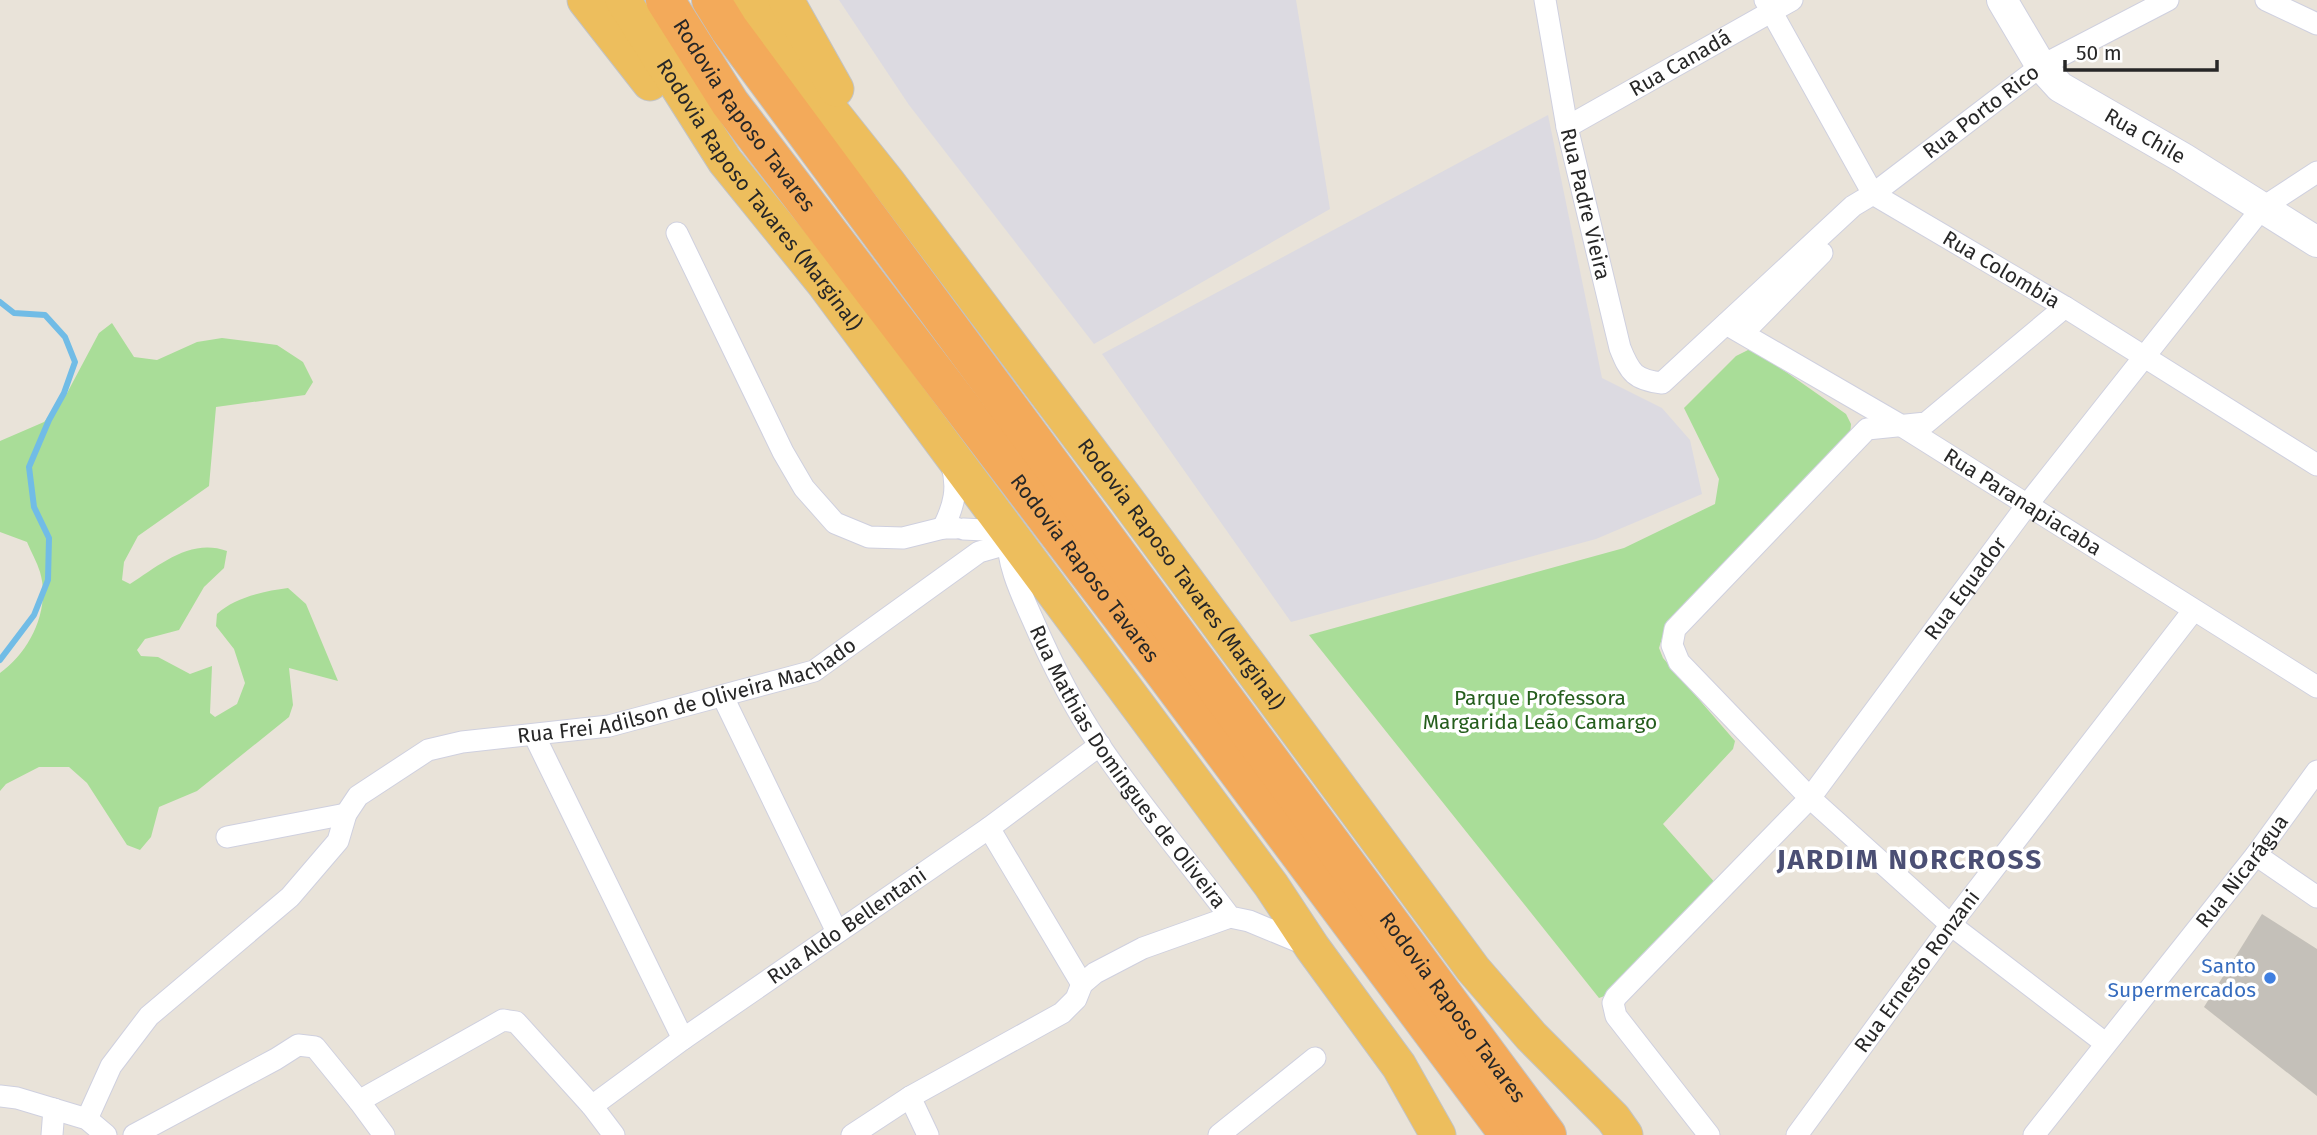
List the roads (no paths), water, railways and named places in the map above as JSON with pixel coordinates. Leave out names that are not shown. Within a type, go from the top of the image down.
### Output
[{"type":"highway","points":[[586,0],[695,139],[725,160]]},
{"type":"highway","name":"Rodovia Raposo Tavares (Marginal)","points":[[623,0],[725,160],[823,282],[1012,543],[1271,885],[1312,947],[1399,1066],[1438,1135]]},
{"type":"highway","name":"Rodovia Raposo Tavares","points":[[665,0],[730,103],[1163,671],[1509,1135]]},
{"type":"highway","name":"Rodovia Raposo Tavares","points":[[711,0],[729,29],[1547,1135]]},
{"type":"highway","name":"Rodovia Raposo Tavares (Marginal)","points":[[750,0],[803,76],[889,184],[1126,499],[1473,969],[1531,1036],[1613,1118],[1625,1135]]},
{"type":"highway","points":[[786,0],[889,184]]},
{"type":"main road","name":"Rua Chile","points":[[2002,0],[2041,66],[2060,87],[2183,158],[2317,242]]},
{"type":"street","name":"Rua Padre Vieira","points":[[1545,0],[1567,127],[1620,348],[1628,367],[1644,381],[1662,383]]},
{"type":"street","name":"Rua Canadá","points":[[1567,127],[1768,6],[1792,0]]},
{"type":"street","name":"Rua Porto Rico","points":[[1662,383],[1735,329],[1853,206],[1874,194],[2041,66],[2168,0]]},
{"type":"street","points":[[2266,0],[2317,24]]},
{"type":"street","name":"Rua Colombia","points":[[1768,6],[1874,194],[2064,307],[2317,466]]},
{"type":"street","name":"Rua Equador","points":[[1709,1135],[1616,1016],[1613,1003],[1616,997],[1811,798],[2027,505],[2262,208],[2317,172]]},
{"type":"street","points":[[677,233],[783,452],[804,488],[835,523],[869,537],[903,538],[953,528],[1012,543]]},
{"type":"street","points":[[2064,307],[1926,423],[1867,429],[1675,629],[1672,645],[1679,662],[1811,798],[1951,925],[2105,1043]]},
{"type":"street","name":"Rua Paranapiacaba","points":[[1735,329],[1902,426],[2317,687]]},
{"type":"street","points":[[941,443],[953,467],[956,484],[953,528]]},
{"type":"street","points":[[953,528],[976,542],[979,552]]},
{"type":"street","name":"Rua Frei Adilson de Oliveira Machado","points":[[87,1119],[111,1066],[149,1016],[289,897],[338,841],[346,814],[358,796],[428,750],[461,742],[608,726],[814,671],[979,552],[1012,543]]},
{"type":"street","name":"Rua Mathias Domingues de Oliveira","points":[[1012,543],[1014,576],[1049,657],[1100,745],[1230,917],[1249,921],[1312,947]]},
{"type":"street","name":"Rua Ernesto Ronzani","points":[[1797,1135],[1951,925],[2193,611]]},
{"type":"street","points":[[723,697],[837,932]]},
{"type":"street","points":[[534,735],[683,1038]]},
{"type":"street","name":"Rua Aldo Bellentani","points":[[592,1107],[683,1038],[989,828],[1100,745]]},
{"type":"street","name":"Rua Nicarágua","points":[[2034,1135],[2256,855],[2317,771]]},
{"type":"street","points":[[227,837],[346,814]]},
{"type":"street","points":[[989,828],[1082,984]]},
{"type":"street","points":[[2256,855],[2317,897]]},
{"type":"street","points":[[852,1135],[910,1097],[1062,1013],[1076,999],[1082,984],[1095,973],[1143,948],[1230,917]]},
{"type":"street","points":[[359,1101],[503,1020],[516,1022],[614,1135]]},
{"type":"street","points":[[134,1135],[298,1045],[316,1047],[384,1135]]},
{"type":"street","points":[[1219,1135],[1315,1058]]},
{"type":"street","points":[[0,1096],[17,1098],[87,1119],[107,1135]]},
{"type":"street","points":[[910,1097],[928,1135]]},
{"type":"street","points":[[51,1135],[54,1109]]},
{"type":"waterway","points":[[0,302],[14,313],[45,315],[65,337],[75,362],[64,393],[29,467],[34,507],[49,538],[48,580],[34,615],[0,660]]},
{"type":"place","name":"Santo Supermercados","points":[[2270,978]]},
{"type":"district","name":"JARDIM NORCROSS","points":[[1910,859]]},
{"type":"park label","name":"Parque Professora Margarida Leão Camargo","points":[[1540,710]]}]
